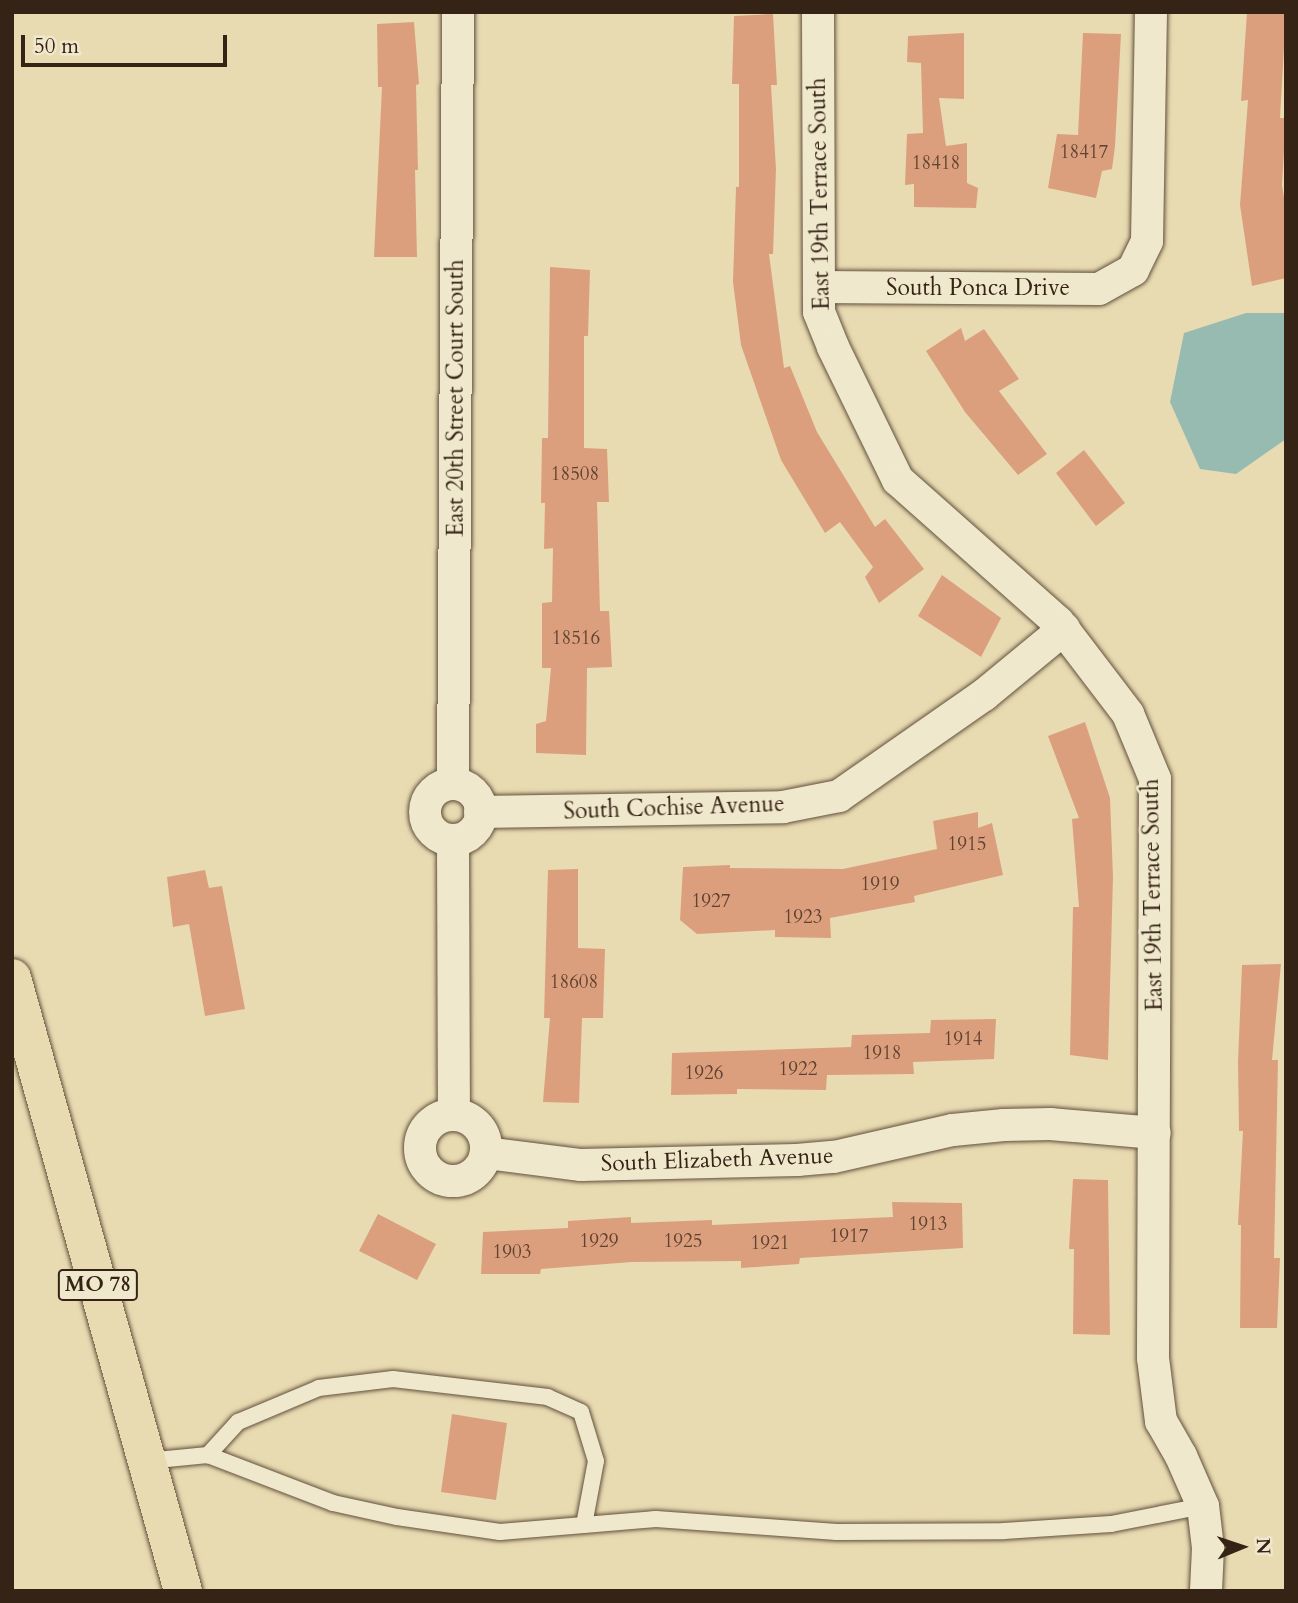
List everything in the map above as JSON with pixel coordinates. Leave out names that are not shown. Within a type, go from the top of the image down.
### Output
[{"type":"main road","name":"MO 78","points":[[12,978],[184,1591]]},
{"type":"street","name":"East 20th Street Court South","points":[[453,784],[458,12]]},
{"type":"street","name":"East 19th Terrace South","points":[[818,12],[819,312],[833,347],[898,480],[1063,629],[1128,714],[1155,779],[1153,1358],[1161,1421],[1181,1456],[1203,1506],[1208,1548],[1206,1591]]},
{"type":"street","name":"South Ponca Drive","points":[[819,287],[1099,289],[1133,270],[1147,241],[1151,12]]},
{"type":"street","name":"South Cochise Avenue","points":[[480,812],[783,807],[839,796],[984,695],[1063,629]]},
{"type":"street","points":[[453,784],[469,790],[475,796],[480,812],[479,821],[469,835],[453,840],[443,839],[428,827],[425,807],[435,791],[453,784]]},
{"type":"street","points":[[453,840],[454,1115]]},
{"type":"street","points":[[454,1115],[471,1120],[478,1126],[486,1144],[486,1153],[477,1171],[460,1181],[440,1179],[425,1166],[420,1146],[422,1137],[434,1121],[454,1115]]},
{"type":"street","name":"South Elizabeth Avenue","points":[[486,1153],[581,1165],[797,1160],[834,1157],[953,1130],[1004,1125],[1050,1124],[1155,1133]]},
{"type":"lane","points":[[208,1455],[238,1422],[319,1388],[393,1378],[548,1397],[580,1412],[596,1461],[584,1525]]},
{"type":"lane","points":[[147,1461],[208,1455],[333,1503],[397,1517],[500,1532],[656,1519],[837,1532],[1004,1531],[1111,1524],[1203,1506]]},
{"type":"water","points":[[1246,313],[1286,313],[1286,439],[1236,474],[1200,469],[1170,402],[1184,333]]},
{"type":"building","points":[[1247,12],[1286,12],[1280,118],[1286,118],[1282,185],[1286,210],[1286,278],[1252,286],[1240,205],[1248,100],[1241,101]]},
{"type":"building","points":[[773,14],[777,85],[771,85],[776,169],[773,254],[769,254],[784,368],[790,366],[817,432],[875,527],[885,519],[924,569],[879,603],[865,577],[873,567],[840,522],[825,533],[781,460],[741,345],[733,282],[736,187],[739,187],[739,84],[732,84],[734,16]]},
{"type":"building","points":[[414,22],[419,84],[416,85],[418,170],[415,170],[417,257],[374,257],[382,87],[378,87],[377,24]]},
{"type":"building","points":[[964,33],[964,99],[939,98],[946,146],[967,143],[967,183],[978,188],[976,208],[914,207],[914,184],[905,185],[907,134],[923,133],[921,63],[907,62],[908,36]]},
{"type":"building","points":[[1083,33],[1121,34],[1112,169],[1102,171],[1096,198],[1048,188],[1057,134],[1078,135]]},
{"type":"building","points":[[550,267],[590,270],[588,336],[584,336],[584,448],[607,449],[609,502],[597,502],[600,611],[609,611],[612,667],[587,668],[586,755],[536,753],[536,724],[546,721],[551,668],[542,668],[542,603],[552,602],[553,548],[544,549],[545,503],[541,503],[542,438],[548,438]]},
{"type":"building","points":[[961,328],[965,341],[984,329],[1019,379],[999,391],[1047,454],[1018,475],[965,412],[926,351]]},
{"type":"building","points":[[1084,450],[1125,503],[1096,526],[1056,473]]},
{"type":"building","points":[[942,575],[1001,618],[981,657],[918,616]]},
{"type":"building","points":[[1085,722],[1110,798],[1113,877],[1108,1060],[1070,1055],[1073,907],[1079,907],[1072,819],[1079,818],[1048,736]]},
{"type":"building","points":[[978,812],[978,828],[992,823],[1003,875],[914,896],[915,902],[830,918],[831,938],[775,937],[775,930],[697,934],[680,920],[683,867],[730,865],[730,868],[843,869],[937,849],[933,821]]},
{"type":"building","points":[[578,869],[578,948],[605,949],[603,1018],[582,1018],[579,1103],[543,1102],[550,1018],[544,1018],[548,870]]},
{"type":"building","points":[[205,870],[209,888],[222,886],[245,1009],[205,1016],[189,924],[173,927],[167,877]]},
{"type":"building","points":[[1281,964],[1272,1060],[1278,1060],[1274,1258],[1280,1258],[1277,1328],[1240,1328],[1241,1225],[1238,1225],[1243,1131],[1239,1131],[1238,1062],[1242,965]]},
{"type":"building","points":[[996,1019],[994,1059],[913,1062],[914,1074],[827,1075],[826,1090],[737,1089],[737,1094],[671,1095],[672,1053],[851,1047],[852,1035],[930,1033],[931,1020]]},
{"type":"building","points":[[1073,1179],[1108,1180],[1110,1335],[1073,1334],[1074,1249],[1069,1249]]},
{"type":"building","points":[[892,1202],[962,1203],[963,1248],[800,1258],[799,1264],[741,1268],[741,1261],[632,1262],[541,1269],[540,1274],[481,1274],[483,1232],[568,1228],[568,1221],[631,1217],[631,1223],[712,1220],[712,1225],[893,1217]]},
{"type":"building","points":[[378,1214],[436,1244],[417,1280],[359,1251]]},
{"type":"building","points":[[452,1414],[507,1423],[496,1500],[441,1492]]}]
